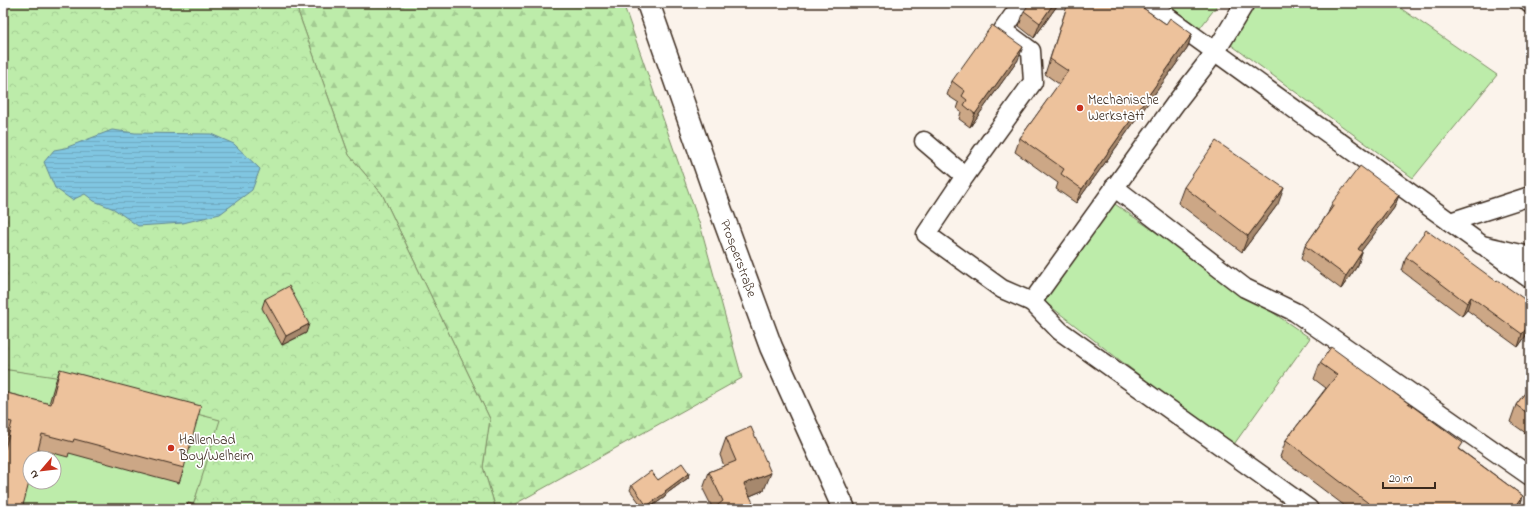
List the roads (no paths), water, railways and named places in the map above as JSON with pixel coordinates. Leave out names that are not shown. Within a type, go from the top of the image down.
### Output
[{"type":"main road","name":"Prosperstraße","points":[[648,3],[721,211],[772,347],[844,509]]},
{"type":"street","points":[[1022,3],[1003,30],[1031,51],[1033,82],[965,176],[926,234],[1002,289],[1032,302],[1060,330],[1308,509]]},
{"type":"street","points":[[1148,3],[1530,279]]},
{"type":"street","points":[[1032,302],[1114,187],[1216,51],[1245,3]]},
{"type":"street","points":[[924,141],[965,176]]},
{"type":"street","points":[[1114,187],[1245,288],[1295,312],[1530,476]]},
{"type":"street","points":[[1450,222],[1530,196]]},
{"type":"street","points":[[1482,245],[1530,256]]},
{"type":"water","points":[[112,130],[135,133],[211,134],[234,144],[260,169],[252,190],[220,214],[183,223],[138,226],[114,209],[94,201],[85,194],[72,200],[55,188],[44,162],[54,150],[65,148]]},
{"type":"place","name":"Mechanische Werkstatt","points":[[1080,108]]},
{"type":"place","name":"Hallenbad Boy/Welheim","points":[[171,448]]}]
